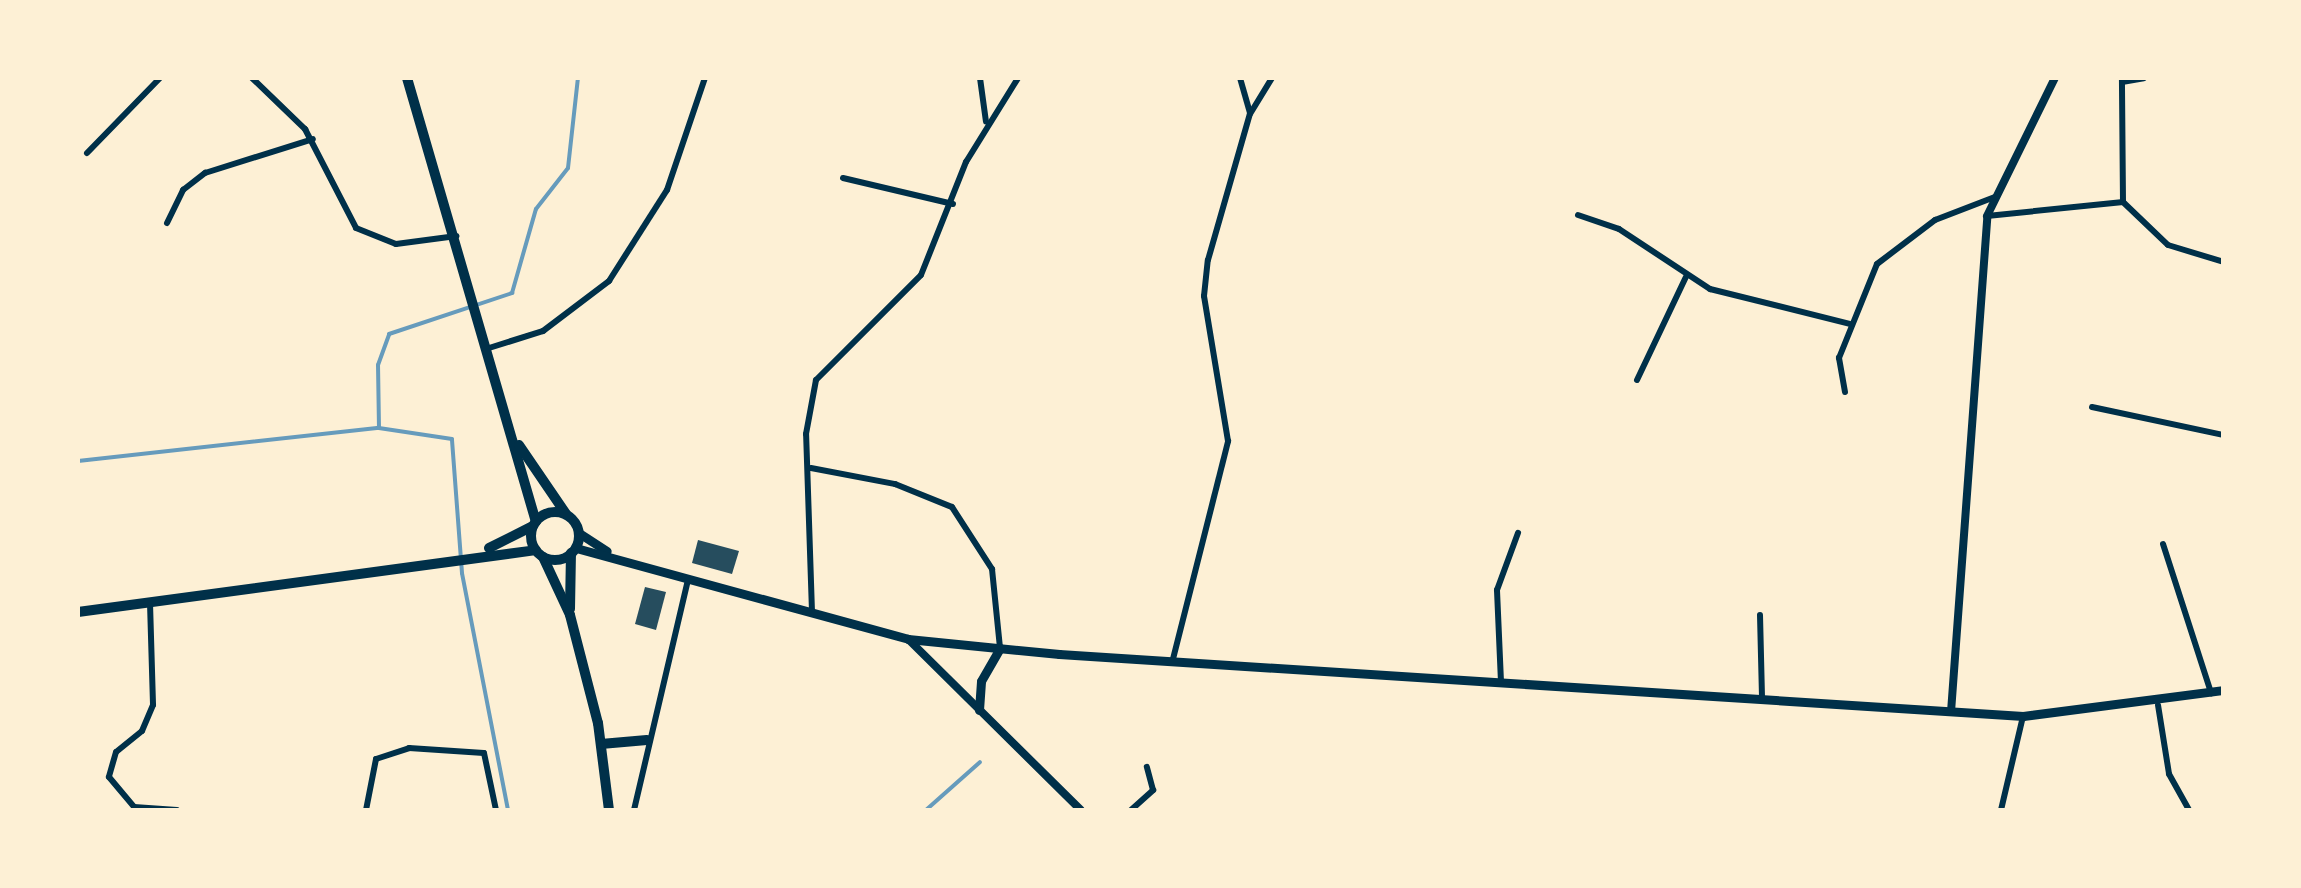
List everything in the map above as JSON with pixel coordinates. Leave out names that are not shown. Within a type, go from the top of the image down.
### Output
[{"type":"main road","points":[[407,78],[484,324],[540,554],[570,615],[602,744],[609,810]]},
{"type":"main road","points":[[513,437],[580,533],[614,556]]},
{"type":"main road","points":[[479,552],[535,524],[566,515]]},
{"type":"main road","points":[[570,615],[573,551],[580,533]]},
{"type":"main road","points":[[78,612],[479,552],[573,551],[614,556],[908,639],[1000,648],[2023,716],[2158,705],[2224,690]]},
{"type":"main road","points":[[979,710],[981,681],[1000,648]]},
{"type":"main road","points":[[602,744],[647,740]]},
{"type":"street","points":[[87,153],[160,78]]},
{"type":"street","points":[[252,78],[312,139],[342,206],[370,237],[457,236]]},
{"type":"street","points":[[490,348],[543,332],[609,281],[667,190],[705,78]]},
{"type":"street","points":[[980,78],[986,123]]},
{"type":"street","points":[[812,614],[811,468],[806,422],[816,380],[922,275],[986,123],[1018,78]]},
{"type":"street","points":[[1240,78],[1250,114]]},
{"type":"street","points":[[1173,659],[1228,440],[1204,296],[1250,114],[1272,78]]},
{"type":"street","points":[[1951,712],[1987,216],[2055,78]]},
{"type":"street","points":[[2144,78],[2122,80],[2124,202],[2168,246],[2224,262]]},
{"type":"street","points":[[168,223],[172,204],[205,173],[312,139]]},
{"type":"street","points":[[842,178],[953,204]]},
{"type":"street","points":[[1845,392],[1839,358],[1850,324],[1889,249],[1996,197]]},
{"type":"street","points":[[1987,216],[2124,202]]},
{"type":"street","points":[[1578,215],[1619,229],[1686,276],[1850,324]]},
{"type":"street","points":[[1637,380],[1686,276]]},
{"type":"street","points":[[2092,407],[2224,435]]},
{"type":"street","points":[[811,468],[895,484],[952,507],[994,575],[1000,648]]},
{"type":"street","points":[[1501,682],[1497,590],[1518,534]]},
{"type":"street","points":[[2163,544],[2211,692]]},
{"type":"street","points":[[634,810],[647,740],[688,580]]},
{"type":"street","points":[[150,602],[153,705],[142,731],[116,752],[109,777],[134,807],[177,810]]},
{"type":"street","points":[[1760,614],[1762,698]]},
{"type":"street","points":[[908,639],[1081,810]]},
{"type":"street","points":[[2158,705],[2169,774],[2189,810]]},
{"type":"street","points":[[2001,810],[2023,716]]},
{"type":"street","points":[[366,810],[376,759],[409,748],[484,753],[496,810]]},
{"type":"street","points":[[1131,810],[1153,790],[1147,768]]},
{"type":"building","points":[[698,540],[739,551],[732,574],[692,563]]},
{"type":"building","points":[[645,587],[666,592],[656,630],[635,624]]},
{"type":"waterway","points":[[508,810],[462,573],[452,439],[379,428],[378,365],[389,334],[512,293],[536,209],[568,168],[578,78]]},
{"type":"waterway","points":[[78,461],[379,428]]},
{"type":"waterway","points":[[926,810],[980,762]]}]
